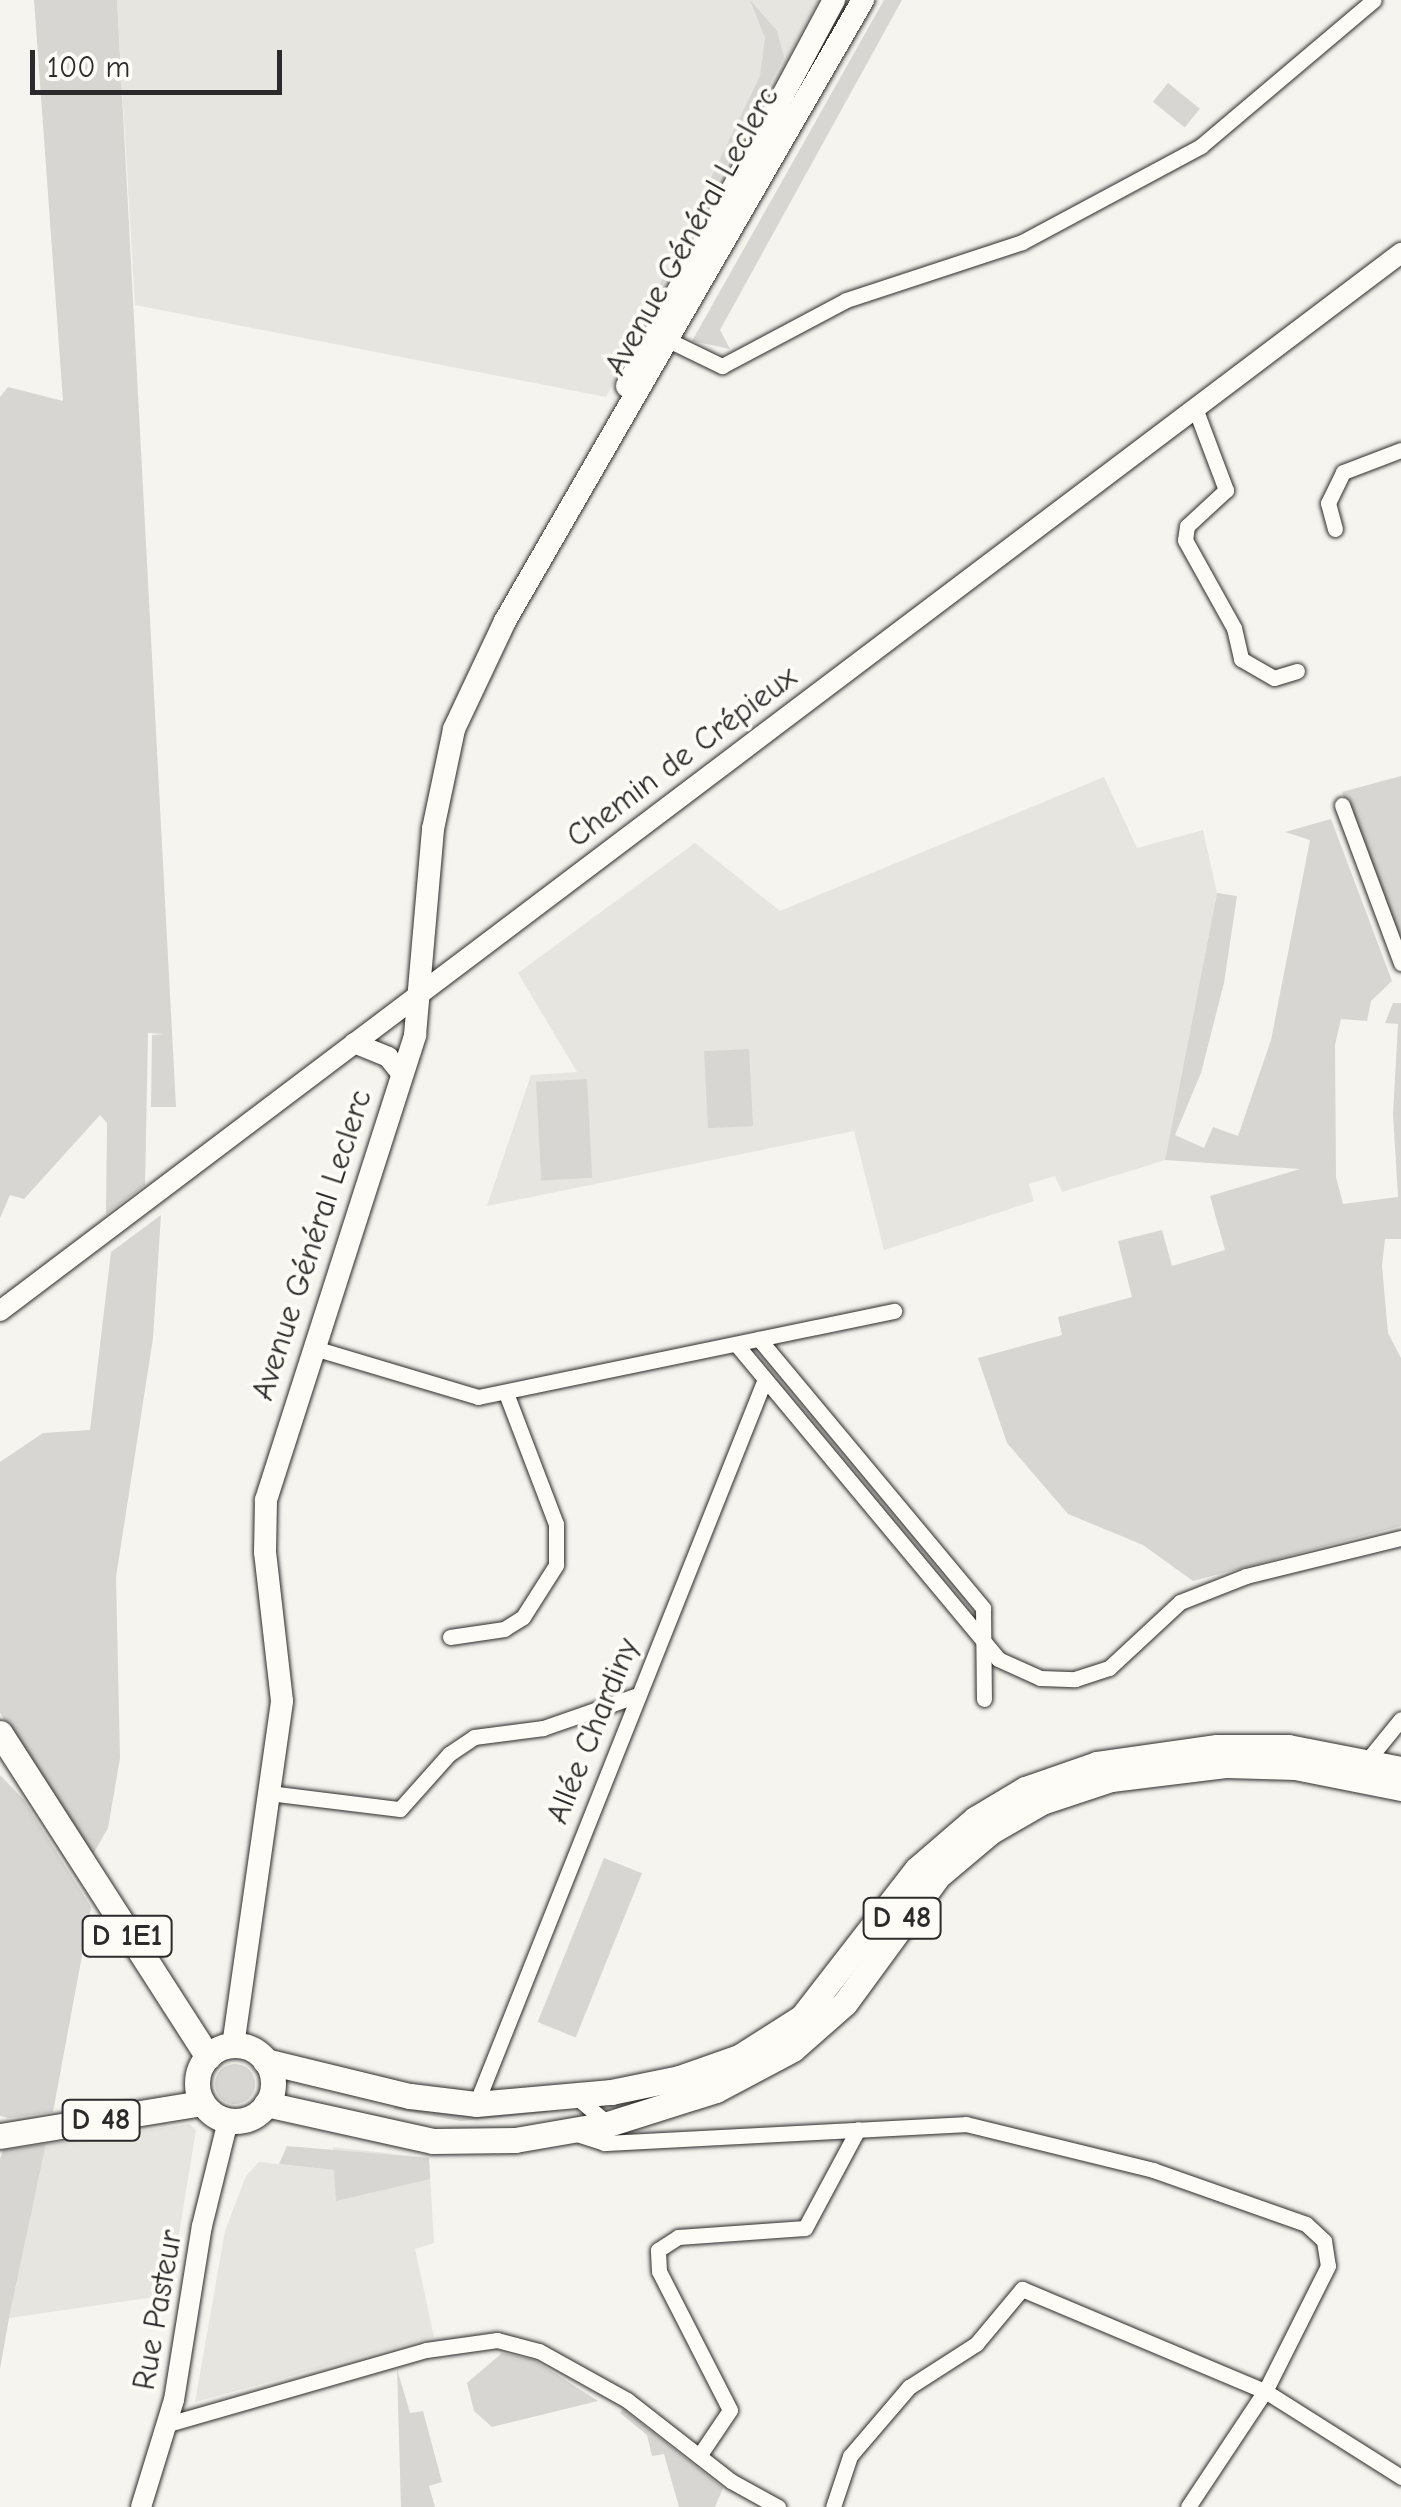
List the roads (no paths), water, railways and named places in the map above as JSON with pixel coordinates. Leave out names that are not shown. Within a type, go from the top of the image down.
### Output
[{"type":"main road","name":"Avenue Général Leclerc","points":[[233,2046],[282,1678],[263,1524],[314,1348],[402,1074],[418,995],[434,829],[454,729],[486,655],[662,337],[834,0]]},
{"type":"main road","name":"Avenue Général Leclerc","points":[[662,337],[863,0]]},
{"type":"main road","name":"D 1E1","points":[[0,1733],[46,1815],[208,2057]]},
{"type":"main road","name":"D 48","points":[[265,2061],[410,2096],[476,2104],[575,2096],[709,2068],[783,2030],[829,1989],[874,1922],[930,1856],[1025,1789],[1097,1764],[1181,1750],[1288,1748],[1401,1770]]},
{"type":"main road","points":[[0,1760],[46,1815]]},
{"type":"main road","name":"D 48","points":[[266,2104],[434,2141],[616,2132],[716,2090],[793,2049],[845,2003],[938,1876],[990,1832],[1042,1802],[1127,1776],[1227,1765],[1296,1767],[1401,1788]]},
{"type":"main road","points":[[233,2046],[265,2061],[273,2085],[266,2104],[249,2118],[228,2121],[202,2104],[197,2079],[208,2057],[233,2046]]},
{"type":"main road","name":"D 48","points":[[0,2136],[202,2104]]},
{"type":"street","points":[[662,337],[722,366],[846,300],[1022,242],[1202,146],[1374,0]]},
{"type":"street","name":"Chemin de Crépieux","points":[[0,1311],[1401,253]]},
{"type":"street","points":[[1196,408],[1226,490],[1188,526],[1185,540],[1234,628],[1241,660],[1274,678],[1297,672]]},
{"type":"street","points":[[1335,529],[1328,503],[1344,472],[1401,450]]},
{"type":"street","points":[[1342,805],[1401,963]]},
{"type":"street","points":[[354,1043],[380,1052],[402,1074]]},
{"type":"street","points":[[314,1348],[470,1396],[506,1393],[894,1310]]},
{"type":"street","points":[[760,1339],[983,1608],[984,1699]]},
{"type":"street","points":[[736,1344],[982,1642],[1029,1675],[1058,1680],[1092,1675],[1127,1656],[1192,1597],[1246,1576],[1401,1538]]},
{"type":"street","name":"Allée Chardiny","points":[[476,2104],[765,1379]]},
{"type":"street","points":[[450,1638],[492,1632],[523,1617],[556,1565],[556,1524],[506,1393]]},
{"type":"street","points":[[269,1793],[400,1809],[450,1754],[474,1737],[543,1728],[638,1695]]},
{"type":"street","points":[[1366,1762],[1401,1719]]},
{"type":"street","points":[[575,2096],[616,2132],[977,2126],[1153,2170],[1306,2224],[1324,2241],[1328,2266],[1264,2391],[1188,2507]]},
{"type":"street","name":"Rue Pasteur","points":[[141,2507],[168,2424],[207,2201],[228,2121]]},
{"type":"street","points":[[699,2456],[730,2410],[659,2271],[658,2250],[678,2237],[806,2228],[858,2129]]},
{"type":"street","points":[[833,2507],[850,2456],[916,2380],[976,2344],[1017,2290],[1264,2391],[1401,2477]]},
{"type":"street","points":[[168,2424],[426,2350],[497,2340],[539,2351],[627,2400],[699,2456],[778,2507]]}]
